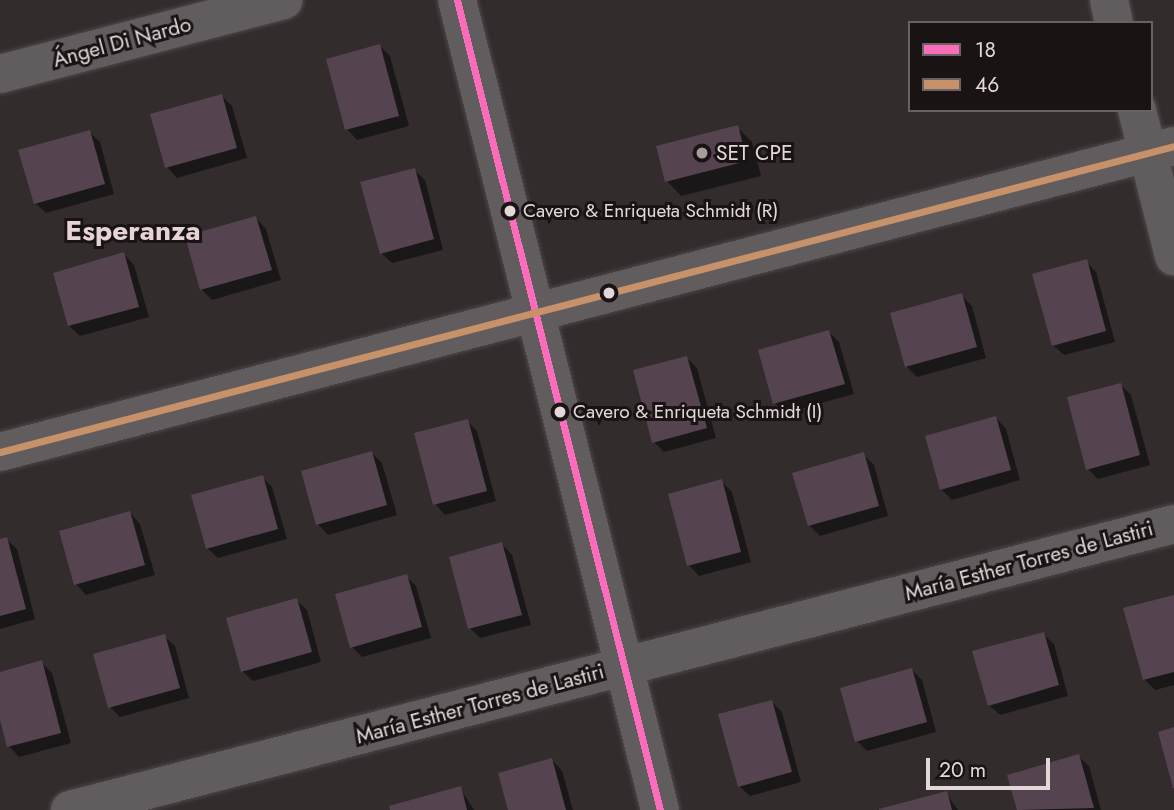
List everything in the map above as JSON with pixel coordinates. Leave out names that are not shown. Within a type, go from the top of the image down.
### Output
[{"type":"street","name":"Ángel Di Nardo","points":[[0,74],[285,0]]},
{"type":"street","points":[[457,0],[660,810]]},
{"type":"street","points":[[1109,0],[1114,21]]},
{"type":"street","points":[[1138,112],[1161,150],[1174,256]]},
{"type":"street","points":[[0,452],[1161,150]]},
{"type":"street","name":"María Esther Torres de Lastiri","points":[[70,810],[1174,523]]},
{"type":"building","points":[[380,44],[399,116],[345,130],[326,59]]},
{"type":"building","points":[[222,94],[237,148],[165,168],[150,114]]},
{"type":"building","name":"SET CPE","points":[[738,125],[747,161],[665,182],[656,146]]},
{"type":"building","points":[[90,130],[105,184],[34,204],[18,150]]},
{"type":"building","points":[[415,168],[434,239],[380,254],[360,182]]},
{"type":"building","points":[[256,216],[272,270],[200,290],[185,236]]},
{"type":"building","points":[[124,252],[139,307],[68,326],[53,273]]},
{"type":"building","points":[[1087,259],[1106,331],[1052,346],[1032,274]]},
{"type":"building","points":[[962,293],[977,347],[905,367],[890,313]]},
{"type":"building","points":[[829,330],[845,384],[773,404],[758,350]]},
{"type":"building","points":[[687,356],[707,428],[652,443],[633,370]]},
{"type":"building","points":[[1121,383],[1140,455],[1086,470],[1067,397]]},
{"type":"building","points":[[996,416],[1011,470],[940,490],[925,436]]},
{"type":"building","points":[[468,419],[487,491],[433,505],[414,433]]},
{"type":"building","points":[[372,451],[387,505],[316,525],[301,471]]},
{"type":"building","points":[[864,452],[879,506],[808,526],[792,473]]},
{"type":"building","points":[[263,475],[278,529],[206,549],[191,495]]},
{"type":"building","points":[[722,479],[741,552],[687,566],[668,494]]},
{"type":"building","points":[[130,511],[145,565],[74,585],[59,531]]},
{"type":"building","points":[[7,537],[26,609],[0,616],[0,539]]},
{"type":"building","points":[[502,542],[522,615],[468,629],[449,557]]},
{"type":"building","points":[[407,574],[422,627],[350,648],[335,594]]},
{"type":"building","points":[[1174,595],[1174,672],[1143,680],[1123,608]]},
{"type":"building","points":[[297,598],[312,652],[241,672],[226,618]]},
{"type":"building","points":[[1044,632],[1059,685],[988,706],[972,651]]},
{"type":"building","points":[[165,634],[180,688],[108,708],[93,654]]},
{"type":"building","points":[[42,660],[61,733],[7,747],[0,720],[0,672]]},
{"type":"building","points":[[912,668],[927,722],[855,742],[840,688]]},
{"type":"building","points":[[772,700],[792,772],[738,787],[718,714]]},
{"type":"building","points":[[1174,727],[1174,788],[1173,788],[1158,732]]},
{"type":"building","points":[[1079,754],[1094,808],[1017,810],[1007,775]]},
{"type":"building","points":[[552,758],[566,810],[508,810],[498,773]]},
{"type":"building","points":[[461,786],[467,810],[390,810],[389,806]]},
{"type":"building","points":[[947,791],[952,810],[879,810],[879,809]]},
{"type":"transit line","name":"18","points":[[457,0],[660,810]]},
{"type":"transit line","name":"46","points":[[0,452],[1174,146]]},
{"type":"place","name":"SET CPE","points":[[702,153]]},
{"type":"place","name":"Cavero & Enriqueta Schmidt (R)","points":[[510,211]]},
{"type":"place","name":"Cavero & Enriqueta Schmidt (I)","points":[[560,412]]},
{"type":"district","name":"Esperanza","points":[[133,231]]}]
